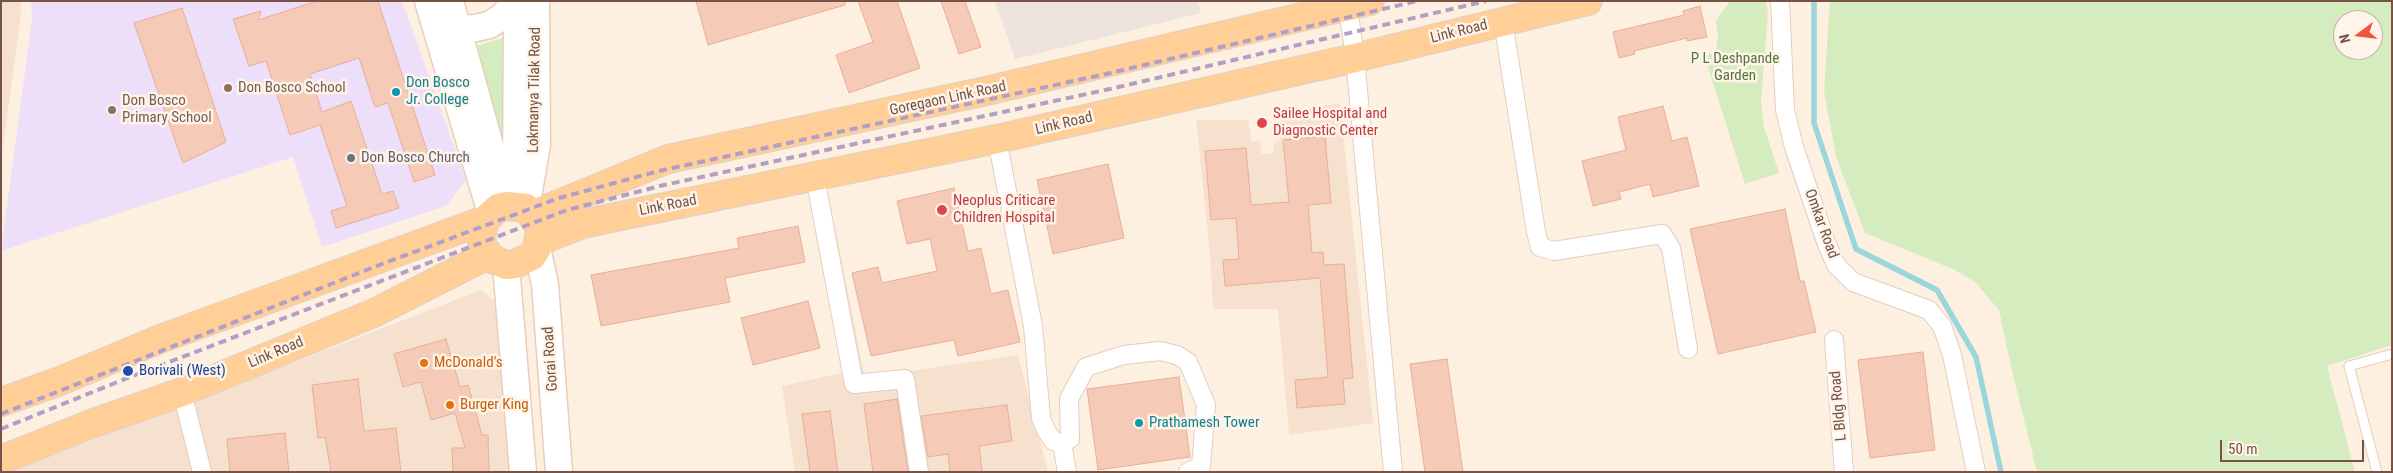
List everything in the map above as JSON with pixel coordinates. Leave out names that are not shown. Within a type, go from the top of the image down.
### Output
[{"type":"main road","points":[[428,1],[448,29],[509,211],[540,232],[538,244],[524,262],[497,260]]},
{"type":"main road","points":[[448,29],[450,1]]},
{"type":"main road","points":[[448,29],[489,25],[503,16],[516,1]]},
{"type":"main road","name":"Lokmanya Tilak Road","points":[[509,211],[516,1]]},
{"type":"main road","name":"Lokmanya Tilak Road","points":[[509,211],[537,145],[536,1]]},
{"type":"main road","name":"Link Road","points":[[538,244],[584,224],[997,140],[1355,58],[1502,20],[1588,1]]},
{"type":"main road","name":"Goregaon Link Road","points":[[509,211],[668,159],[986,91],[1359,4]]},
{"type":"main road","points":[[509,211],[481,238],[497,260],[522,472]]},
{"type":"main road","points":[[1,402],[60,381],[160,339],[509,211]]},
{"type":"main road","name":"Gorai Road","points":[[538,244],[545,284],[560,472]]},
{"type":"main road","name":"Link Road","points":[[1,460],[91,424],[182,392],[497,260]]},
{"type":"street","name":"Omkar Road","points":[[1780,1],[1785,110],[1794,147],[1826,242],[1836,265],[1853,282],[1929,310],[1942,326],[1952,355],[1976,472]]},
{"type":"street","points":[[1359,4],[1355,58],[1392,472]]},
{"type":"street","points":[[1502,20],[1540,247],[1554,251],[1662,234],[1671,248],[1688,349]]},
{"type":"street","points":[[997,140],[1033,326],[1041,418],[1053,441],[1062,443],[1070,439],[1070,399],[1086,368],[1124,355],[1160,351],[1177,355],[1188,362],[1206,405],[1201,466],[1188,472]]},
{"type":"street","points":[[816,177],[854,384],[905,380],[919,472]]},
{"type":"street","name":"L Bldg Road","points":[[1834,340],[1844,472]]},
{"type":"street","points":[[182,392],[202,472]]},
{"type":"street","points":[[1062,443],[1067,472]]},
{"type":"lane","points":[[2377,472],[2349,366],[2392,354]]},
{"type":"shaded area","points":[[1,1],[21,1],[21,15],[1,162]]},
{"type":"shaded area","name":"Don Bosco School","points":[[31,1],[402,1],[466,180],[446,206],[322,247],[293,157],[1,251],[32,19]]},
{"type":"shaded area","points":[[995,1],[1198,1],[1201,13],[1015,59]]},
{"type":"shaded area","points":[[1340,103],[1373,423],[1289,435],[1278,309],[1213,309],[1210,253],[1196,120],[1248,120],[1252,142],[1260,140],[1262,154],[1274,153],[1273,145],[1280,140],[1282,114]]},
{"type":"shaded area","points":[[835,227],[865,378],[1018,355],[1048,472],[795,472],[782,386],[846,372],[820,229]]},
{"type":"shaded area","points":[[481,290],[499,304],[510,472],[10,472]]},
{"type":"green space","name":"P L Deshpande Garden","points":[[1730,1],[1766,1],[1768,13],[1761,101],[1764,127],[1779,173],[1745,184],[1705,58],[1716,49],[1718,37],[1716,21]]},
{"type":"green space","points":[[1830,1],[2392,1],[2392,345],[2327,366],[2355,472],[2037,472],[1999,310],[1975,282],[1955,270],[1865,233],[1836,157],[1824,91]]},
{"type":"green space","points":[[506,37],[508,155],[476,46]]},
{"type":"building","points":[[317,1],[378,1],[435,175],[414,182],[388,103],[375,107],[359,58],[310,74],[322,112],[351,101],[382,194],[393,191],[399,208],[336,228],[331,211],[347,206],[320,125],[290,135],[266,61],[249,66],[233,19],[261,11],[258,20]]},
{"type":"building","points":[[696,1],[845,1],[845,5],[708,45]]},
{"type":"building","points":[[858,1],[897,1],[920,68],[849,93],[836,55],[873,42]]},
{"type":"building","points":[[941,1],[965,1],[981,47],[959,54]]},
{"type":"building","points":[[1700,6],[1707,37],[1687,41],[1687,38],[1634,51],[1635,54],[1619,58],[1613,32],[1684,15],[1683,11]]},
{"type":"building","points":[[182,8],[226,142],[183,163],[134,23]]},
{"type":"building","points":[[1663,106],[1672,141],[1687,137],[1699,186],[1653,197],[1650,184],[1619,192],[1621,199],[1593,206],[1582,161],[1626,150],[1618,117]]},
{"type":"building","points":[[1325,136],[1331,203],[1308,205],[1312,253],[1323,252],[1324,265],[1344,264],[1353,378],[1343,379],[1345,404],[1297,408],[1295,380],[1328,377],[1320,278],[1225,286],[1223,260],[1239,259],[1236,218],[1211,220],[1205,151],[1246,148],[1251,205],[1289,202],[1283,140]]},
{"type":"building","points":[[1108,164],[1124,238],[1053,254],[1037,180]]},
{"type":"building","points":[[954,188],[968,251],[981,248],[991,294],[1008,290],[1020,342],[958,356],[954,340],[871,356],[852,273],[878,267],[882,283],[937,271],[930,239],[907,244],[897,201]]},
{"type":"building","points":[[1785,209],[1800,281],[1804,281],[1816,332],[1718,354],[1690,229]]},
{"type":"building","points":[[798,226],[805,262],[725,278],[730,302],[601,326],[591,275],[739,248],[737,238]]},
{"type":"building","points":[[808,301],[820,348],[753,365],[741,318]]},
{"type":"building","points":[[446,339],[460,387],[468,385],[482,435],[488,435],[489,472],[453,472],[452,448],[465,448],[455,413],[431,420],[421,382],[403,387],[394,354]]},
{"type":"building","points":[[1923,352],[1935,450],[1870,458],[1858,360]]},
{"type":"building","points":[[1447,359],[1463,472],[1425,472],[1410,364]]},
{"type":"building","name":"Prathamesh Tower","points":[[1179,377],[1190,457],[1098,470],[1087,389]]},
{"type":"building","points":[[358,379],[364,431],[396,428],[401,472],[331,472],[325,437],[318,438],[312,385]]},
{"type":"building","points":[[897,399],[908,472],[873,472],[864,404]]},
{"type":"building","points":[[1007,405],[1012,441],[979,446],[982,472],[950,472],[948,454],[928,457],[921,416]]},
{"type":"building","points":[[830,411],[838,472],[810,472],[802,414]]},
{"type":"building","points":[[285,433],[289,472],[230,472],[227,439]]},
{"type":"waterway","points":[[1814,1],[1814,123],[1856,249],[1937,290],[1976,357],[2001,472]]},
{"type":"railway","points":[[1,414],[382,264],[559,198],[659,171],[1106,74],[1417,1]]},
{"type":"railway","points":[[1,429],[130,377],[567,210],[664,185],[1110,89],[1486,1]]},
{"type":"place","name":"Don Bosco School","points":[[228,88]]},
{"type":"place","name":"Don Bosco Jr. College","points":[[396,92]]},
{"type":"place","name":"Don Bosco Primary School","points":[[112,110]]},
{"type":"place","name":"Sailee Hospital and Diagnostic Center","points":[[1262,123]]},
{"type":"place","name":"Don Bosco Church","points":[[351,158]]},
{"type":"place","name":"Neoplus Criticare Children Hospital","points":[[942,210]]},
{"type":"place","name":"McDonald's","points":[[424,363]]},
{"type":"place","name":"Borivali (West)","points":[[128,371]]},
{"type":"place","name":"Burger King","points":[[450,405]]},
{"type":"place","name":"Prathamesh Tower","points":[[1139,423]]}]
